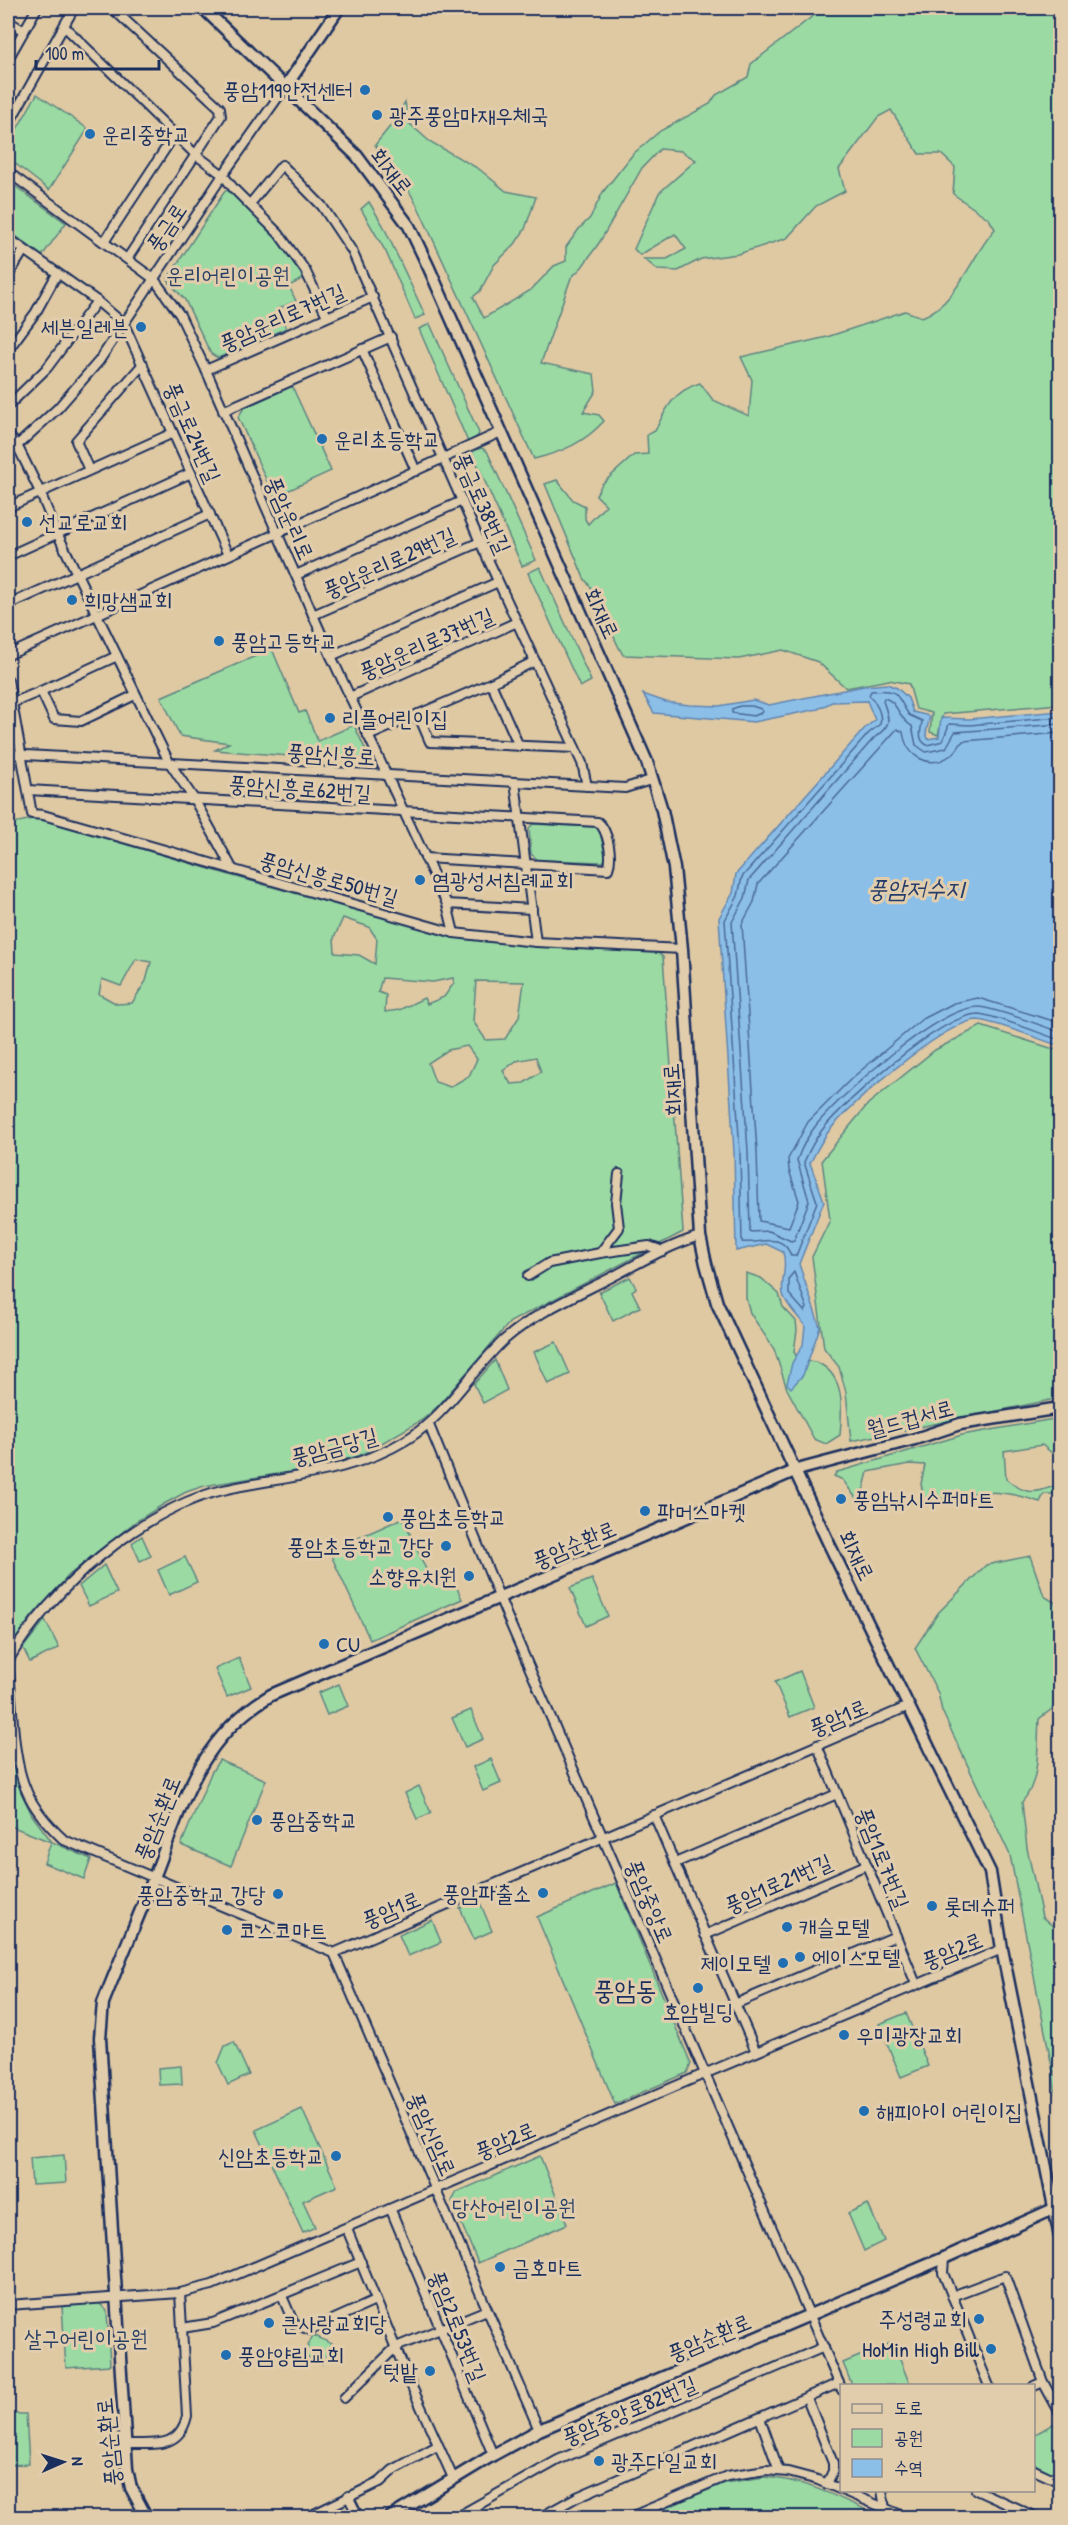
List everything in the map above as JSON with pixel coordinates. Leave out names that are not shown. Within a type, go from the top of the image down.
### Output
[{"type":"street","points":[[8,58],[37,8]]},
{"type":"street","points":[[8,125],[74,8]]},
{"type":"street","points":[[112,8],[220,108],[221,116],[127,259]]},
{"type":"street","name":"회재로","points":[[203,8],[357,156],[409,226],[647,762],[662,810],[671,851],[682,949],[700,1236],[706,1264],[717,1303],[829,1544],[990,1872],[1002,1949],[1057,2207],[1060,2237]]},
{"type":"street","name":"풍금로","points":[[8,454],[58,408],[99,362],[223,175],[339,8]]},
{"type":"street","points":[[8,21],[24,31]]},
{"type":"street","points":[[64,26],[195,154],[223,175],[279,234],[305,270],[327,316]]},
{"type":"street","points":[[104,242],[175,134]]},
{"type":"street","name":"풍금로38번길","points":[[250,204],[282,165],[322,206],[352,251],[480,542],[582,763],[587,786]]},
{"type":"street","name":"풍암운리로","points":[[8,172],[154,279],[180,315],[350,697],[447,904],[454,933]]},
{"type":"street","points":[[8,237],[97,301],[124,324]]},
{"type":"street","points":[[8,276],[24,250]]},
{"type":"street","points":[[8,350],[36,312],[57,274]]},
{"type":"street","name":"풍암운리로7번길","points":[[206,370],[373,297]]},
{"type":"street","points":[[8,406],[47,368],[97,301]]},
{"type":"street","name":"풍금로24번길","points":[[124,324],[228,555]]},
{"type":"street","points":[[224,411],[390,337]]},
{"type":"street","points":[[362,349],[416,471]]},
{"type":"street","points":[[89,470],[76,441],[143,364]]},
{"type":"street","points":[[8,655],[501,432]]},
{"type":"street","points":[[8,507],[173,433]]},
{"type":"street","name":"풍암신흥로62번길","points":[[8,435],[17,446],[40,492],[57,533],[169,762],[194,799],[233,870]]},
{"type":"street","points":[[8,556],[191,473]]},
{"type":"street","points":[[296,575],[462,501]]},
{"type":"street","points":[[8,605],[210,514]]},
{"type":"street","name":"풍암운리로29번길","points":[[313,615],[480,542]]},
{"type":"street","points":[[332,656],[498,582]]},
{"type":"street","name":"풍암운리로37번길","points":[[350,697],[517,622]]},
{"type":"street","points":[[12,702],[117,656]]},
{"type":"street","points":[[368,736],[535,661]]},
{"type":"street","name":"풍암신흥로50번길","points":[[8,680],[32,814],[43,815],[454,933],[536,942],[682,949]]},
{"type":"street","points":[[491,682],[519,746]]},
{"type":"street","points":[[41,691],[54,719],[81,721],[135,695]]},
{"type":"street","points":[[418,714],[430,742],[574,748]]},
{"type":"street","name":"풍암신흥로","points":[[8,754],[625,788],[651,780]]},
{"type":"street","points":[[515,782],[536,942]]},
{"type":"street","points":[[28,790],[194,799]]},
{"type":"street","name":"풍암신흥로62번길","points":[[194,799],[598,822],[604,826],[611,862],[608,869],[527,864]]},
{"type":"street","points":[[425,858],[527,864]]},
{"type":"street","points":[[447,904],[532,909]]},
{"type":"street","points":[[600,1253],[619,1228],[616,1203],[619,1174]]},
{"type":"street","name":"풍암금당길","points":[[8,1662],[37,1619],[72,1581],[138,1528],[182,1503],[222,1491],[340,1468],[387,1452],[429,1425],[482,1364],[505,1340],[524,1325],[553,1307],[663,1251],[700,1236]]},
{"type":"street","points":[[528,1276],[549,1263],[600,1253],[649,1246],[663,1251]]},
{"type":"street","name":"월드컵서로","points":[[772,1479],[796,1470],[960,1424],[1060,1408]]},
{"type":"street","name":"풍암중앙로","points":[[429,1425],[499,1598],[840,2386]]},
{"type":"street","name":"풍암순환로","points":[[147,2517],[131,2488],[127,2469],[101,2026],[103,2003],[196,1773],[208,1752],[224,1732],[249,1708],[312,1677],[772,1479]]},
{"type":"street","points":[[8,1662],[19,1766],[26,1791],[36,1810],[64,1840],[334,1953]]},
{"type":"street","name":"풍암1로","points":[[334,1953],[909,1706]]},
{"type":"street","name":"풍암1로7번길","points":[[817,1745],[916,1984]]},
{"type":"street","points":[[675,1863],[837,1794]]},
{"type":"street","name":"풍암1로21번길","points":[[654,1815],[756,2052]]},
{"type":"street","name":"풍암1로21번길","points":[[705,1935],[867,1864]]},
{"type":"street","points":[[735,2004],[896,1936]]},
{"type":"street","name":"풍암2로","points":[[8,2305],[180,2293],[212,2285],[1002,1949]]},
{"type":"street","name":"풍암신암로","points":[[334,1953],[539,2430]]},
{"type":"street","name":"풍암순환로","points":[[388,2517],[539,2430],[944,2258],[1057,2207]]},
{"type":"street","name":"풍암2로53번길","points":[[391,2210],[493,2455]]},
{"type":"street","points":[[347,2229],[375,2301],[453,2478]]},
{"type":"street","points":[[944,2258],[943,2273],[988,2384]]},
{"type":"street","points":[[182,2328],[213,2323],[361,2262]]},
{"type":"street","points":[[952,2296],[1005,2276],[1043,2382],[1060,2413]]},
{"type":"street","points":[[125,2444],[170,2441],[179,2435],[184,2426],[187,2416],[180,2293]]},
{"type":"street","points":[[282,2296],[294,2324],[310,2330],[375,2301]]},
{"type":"street","points":[[344,2398],[396,2348],[487,2310]]},
{"type":"street","name":"풍암중앙로82번길","points":[[455,2517],[558,2460],[824,2347]]},
{"type":"street","points":[[1035,2386],[1043,2382]]},
{"type":"street","points":[[539,2517],[576,2497],[840,2386]]},
{"type":"street","points":[[807,2398],[833,2463],[833,2471],[827,2484]]},
{"type":"street","points":[[760,2418],[779,2470]]},
{"type":"street","points":[[315,2514],[380,2482],[393,2470],[437,2445]]},
{"type":"street","points":[[628,2517],[728,2476],[756,2470],[779,2470],[805,2475],[840,2490]]},
{"type":"street","points":[[1035,2470],[1060,2482]]},
{"type":"street","points":[[846,2492],[909,2517]]},
{"type":"street","points":[[882,2492],[885,2509]]},
{"type":"street","points":[[981,2492],[1038,2517]]},
{"type":"street","points":[[348,2496],[359,2517]]},
{"type":"green space","points":[[817,8],[1060,8],[1060,301],[1058,304],[1059,326],[1053,341],[1060,347],[1060,704],[943,714],[938,735],[930,732],[932,713],[916,709],[909,684],[889,680],[846,688],[818,662],[783,650],[739,659],[623,655],[596,596],[584,578],[545,484],[557,480],[573,500],[585,506],[585,519],[588,524],[606,505],[596,495],[602,484],[634,455],[648,454],[647,435],[655,431],[672,401],[691,386],[700,383],[713,400],[749,416],[752,380],[741,357],[827,337],[905,311],[922,317],[945,301],[955,290],[995,229],[989,219],[953,194],[955,167],[941,154],[919,154],[891,110],[878,117],[839,169],[845,191],[816,206],[787,238],[738,254],[701,259],[678,271],[658,270],[644,259],[667,259],[686,249],[675,234],[640,255],[634,249],[659,193],[696,160],[681,151],[660,149],[642,168],[599,243],[571,278],[541,363],[594,374],[596,391],[583,412],[599,415],[604,421],[572,446],[534,459],[419,209],[402,178],[375,145],[392,124],[405,102],[409,123],[429,141],[479,169],[506,191],[536,197],[525,229],[515,244],[494,265],[480,291],[473,297],[484,318],[531,290],[554,266],[566,261],[566,247],[590,218],[603,192],[633,154],[660,131],[710,104],[716,95],[748,77],[751,64],[814,15]]},
{"type":"green space","points":[[37,94],[88,129],[49,190],[8,158],[8,145]]},
{"type":"green space","points":[[8,181],[66,223],[42,256],[8,230]]},
{"type":"green space","name":"운리어린이공원","points":[[231,190],[279,241],[304,278],[289,286],[296,301],[278,309],[286,328],[218,358],[211,354],[185,300],[168,278],[225,191]]},
{"type":"green space","points":[[369,202],[383,225],[425,315],[415,319],[386,252],[361,209]]},
{"type":"green space","points":[[430,324],[479,433],[477,437],[468,442],[419,329]]},
{"type":"green space","points":[[292,386],[331,471],[274,497],[238,417],[244,408]]},
{"type":"green space","points":[[481,448],[487,451],[536,560],[522,566],[472,452]]},
{"type":"green space","points":[[540,567],[591,681],[580,687],[528,573]]},
{"type":"green space","points":[[272,649],[299,713],[305,711],[318,741],[354,725],[367,753],[363,762],[215,750],[229,743],[180,736],[161,697]]},
{"type":"green space","points":[[38,818],[233,876],[453,937],[532,946],[658,953],[663,957],[683,1232],[510,1322],[438,1406],[422,1420],[359,1456],[295,1471],[204,1486],[186,1492],[164,1504],[135,1522],[69,1575],[32,1616],[8,1650],[8,824]],"holes":[[[343,918],[369,927],[377,939],[375,964],[359,955],[335,953],[334,938]],[[136,959],[151,962],[146,981],[132,1003],[117,1004],[99,994],[102,979],[121,986]],[[382,978],[433,982],[453,978],[454,983],[444,997],[427,1004],[424,998],[399,1010],[385,1012],[386,995],[378,992]],[[476,981],[524,982],[519,1017],[505,1039],[486,1040],[473,1021]],[[467,1046],[477,1059],[469,1076],[450,1087],[435,1082],[428,1063],[448,1050]],[[536,1057],[541,1072],[524,1083],[511,1084],[503,1071],[516,1061]]]},
{"type":"green space","points":[[533,824],[596,827],[600,832],[606,858],[603,862],[538,860],[531,854],[529,828]]},
{"type":"green space","points":[[981,1026],[1060,1051],[1060,1398],[851,1441],[846,1392],[839,1367],[824,1348],[812,1257],[830,1220],[822,1160],[868,1104],[935,1050]]},
{"type":"green space","points":[[746,1273],[761,1278],[779,1294],[783,1307],[796,1321],[794,1352],[799,1360],[816,1362],[834,1376],[840,1395],[840,1435],[826,1444],[814,1439],[787,1389],[774,1349],[750,1313],[746,1298]]},
{"type":"green space","points":[[630,1277],[636,1288],[632,1291],[640,1307],[613,1321],[599,1292]]},
{"type":"green space","points":[[556,1342],[570,1374],[548,1384],[534,1352]]},
{"type":"green space","points":[[495,1360],[507,1390],[483,1403],[474,1384]]},
{"type":"green space","points":[[1060,1418],[1060,1452],[1052,1453],[1042,1445],[1004,1451],[1006,1479],[1020,1489],[1032,1492],[1060,1484],[1058,1497],[1054,1494],[1044,1494],[1040,1502],[1010,1494],[983,1492],[925,1503],[921,1484],[925,1465],[909,1464],[868,1472],[860,1504],[843,1480],[834,1476],[837,1472],[962,1435]]},
{"type":"green space","points":[[403,1518],[429,1576],[448,1568],[462,1599],[370,1640],[329,1551]]},
{"type":"green space","points":[[142,1536],[151,1556],[140,1561],[132,1543]]},
{"type":"green space","points":[[1030,1556],[1044,1596],[1057,1604],[1060,1603],[1060,1703],[1039,1719],[1035,1774],[1028,1794],[1022,1802],[1027,1848],[1042,1917],[1060,1932],[1059,2072],[1053,2072],[1010,1855],[942,1711],[938,1693],[915,1648],[938,1613],[986,1565]]},
{"type":"green space","points":[[185,1557],[197,1582],[169,1595],[158,1570]]},
{"type":"green space","points":[[104,1565],[117,1593],[89,1606],[79,1586]]},
{"type":"green space","points":[[592,1579],[608,1616],[586,1626],[570,1588]]},
{"type":"green space","points":[[45,1620],[59,1648],[30,1662],[23,1648]]},
{"type":"green space","points":[[239,1658],[251,1687],[227,1697],[215,1669]]},
{"type":"green space","points":[[800,1671],[814,1707],[790,1717],[775,1682]]},
{"type":"green space","points":[[339,1684],[348,1706],[327,1715],[318,1693]]},
{"type":"green space","points":[[8,1694],[15,1767],[21,1792],[32,1815],[52,1842],[91,1859],[84,1879],[44,1863],[51,1842],[8,1825]]},
{"type":"green space","points":[[471,1710],[483,1739],[465,1747],[452,1718]]},
{"type":"green space","points":[[491,1759],[501,1783],[483,1791],[473,1767]]},
{"type":"green space","points":[[219,1760],[266,1780],[231,1866],[181,1845],[211,1773]]},
{"type":"green space","points":[[419,1786],[431,1813],[417,1819],[405,1793]]},
{"type":"green space","points":[[616,1883],[691,2064],[687,2073],[615,2104],[537,1917]]},
{"type":"green space","points":[[479,1900],[492,1931],[474,1939],[460,1908]]},
{"type":"green space","points":[[432,1920],[441,1942],[408,1956],[399,1935]]},
{"type":"green space","points":[[906,2013],[928,2066],[901,2077],[879,2024]]},
{"type":"green space","points":[[234,2042],[249,2075],[228,2085],[218,2063],[225,2046]]},
{"type":"green space","points":[[181,2066],[182,2084],[159,2085],[158,2068]]},
{"type":"green space","points":[[1053,2075],[1060,2075],[1060,2122]]},
{"type":"green space","points":[[302,2109],[337,2186],[303,2201],[315,2227],[303,2233],[256,2130]]},
{"type":"green space","points":[[64,2155],[66,2183],[32,2185],[30,2158]]},
{"type":"green space","name":"당산어린이공원","points":[[540,2156],[567,2224],[478,2263],[452,2201],[457,2192]]},
{"type":"green space","points":[[868,2204],[884,2241],[864,2251],[848,2213]]},
{"type":"green space","name":"살구어린이공원","points":[[99,2303],[107,2311],[110,2365],[66,2368],[62,2306]]},
{"type":"green space","points":[[313,2335],[332,2344],[322,2364],[304,2355]]},
{"type":"green space","points":[[893,2342],[910,2384],[852,2384],[843,2363]]},
{"type":"green space","points":[[8,2414],[26,2414],[29,2464],[8,2465]]},
{"type":"green space","points":[[1060,2420],[1060,2477],[1035,2464],[1035,2434]]},
{"type":"green space","points":[[764,2477],[812,2487],[884,2517],[644,2517],[725,2483]]},
{"type":"water","name":"풍암저수지","points":[[887,684],[897,688],[908,698],[913,712],[930,716],[926,733],[928,739],[939,737],[941,718],[969,719],[1060,711],[1060,1046],[984,1021],[977,1020],[962,1024],[920,1049],[897,1067],[853,1105],[826,1135],[810,1163],[824,1201],[799,1264],[820,1327],[803,1375],[791,1388],[787,1384],[792,1363],[803,1345],[805,1326],[784,1298],[783,1252],[766,1244],[736,1251],[734,1152],[719,918],[733,893],[736,874],[865,728],[875,720],[867,701],[832,702],[818,709],[754,722],[654,713],[643,694],[666,702],[689,705],[719,706],[753,700],[769,705],[864,686]]},
{"type":"place","name":"풍암119안전센터","points":[[365,90]]},
{"type":"place","name":"광주풍암마재우체국","points":[[377,115]]},
{"type":"place","name":"운리중학교","points":[[90,134]]},
{"type":"place","name":"세븐일레븐","points":[[141,327]]},
{"type":"place","name":"운리초등학교","points":[[322,439]]},
{"type":"place","name":"선교로교회","points":[[27,522]]},
{"type":"place","name":"희망샘교회","points":[[72,600]]},
{"type":"place","name":"풍암고등학교","points":[[219,641]]},
{"type":"place","name":"리플어린이집","points":[[330,718]]},
{"type":"place","name":"염광성서침례교회","points":[[420,880]]},
{"type":"place","name":"풍암낚시수퍼마트","points":[[841,1499]]},
{"type":"place","name":"파머스마켓","points":[[645,1511]]},
{"type":"place","name":"풍암초등학교","points":[[388,1517]]},
{"type":"place","name":"풍암초등학교 강당","points":[[446,1546]]},
{"type":"place","name":"소향유치원","points":[[469,1576]]},
{"type":"place","name":"CU","points":[[324,1644]]},
{"type":"place","name":"풍암중학교","points":[[257,1820]]},
{"type":"place","name":"풍암파출소","points":[[543,1893]]},
{"type":"place","name":"풍암중학교 강당","points":[[278,1894]]},
{"type":"place","name":"롯데슈퍼","points":[[932,1906]]},
{"type":"place","name":"캐슬모텔","points":[[787,1927]]},
{"type":"place","name":"코스코마트","points":[[227,1930]]},
{"type":"place","name":"에이스모텔","points":[[800,1957]]},
{"type":"place","name":"제이모텔","points":[[783,1963]]},
{"type":"place","name":"호암빌딩","points":[[698,1988]]},
{"type":"place","name":"우미광장교회","points":[[844,2035]]},
{"type":"place","name":"해피아이 어린이집","points":[[864,2111]]},
{"type":"place","name":"신암초등학교","points":[[336,2156]]},
{"type":"place","name":"금호마트","points":[[500,2267]]},
{"type":"place","name":"주성령교회","points":[[979,2319]]},
{"type":"place","name":"큰사랑교회당","points":[[269,2323]]},
{"type":"place","name":"HoMin High Bill","points":[[991,2349]]},
{"type":"place","name":"풍암양림교회","points":[[226,2355]]},
{"type":"place","name":"텃밭","points":[[430,2371]]},
{"type":"place","name":"광주다일교회","points":[[599,2461]]},
{"type":"district","name":"풍암동","points":[[625,1989]]}]
